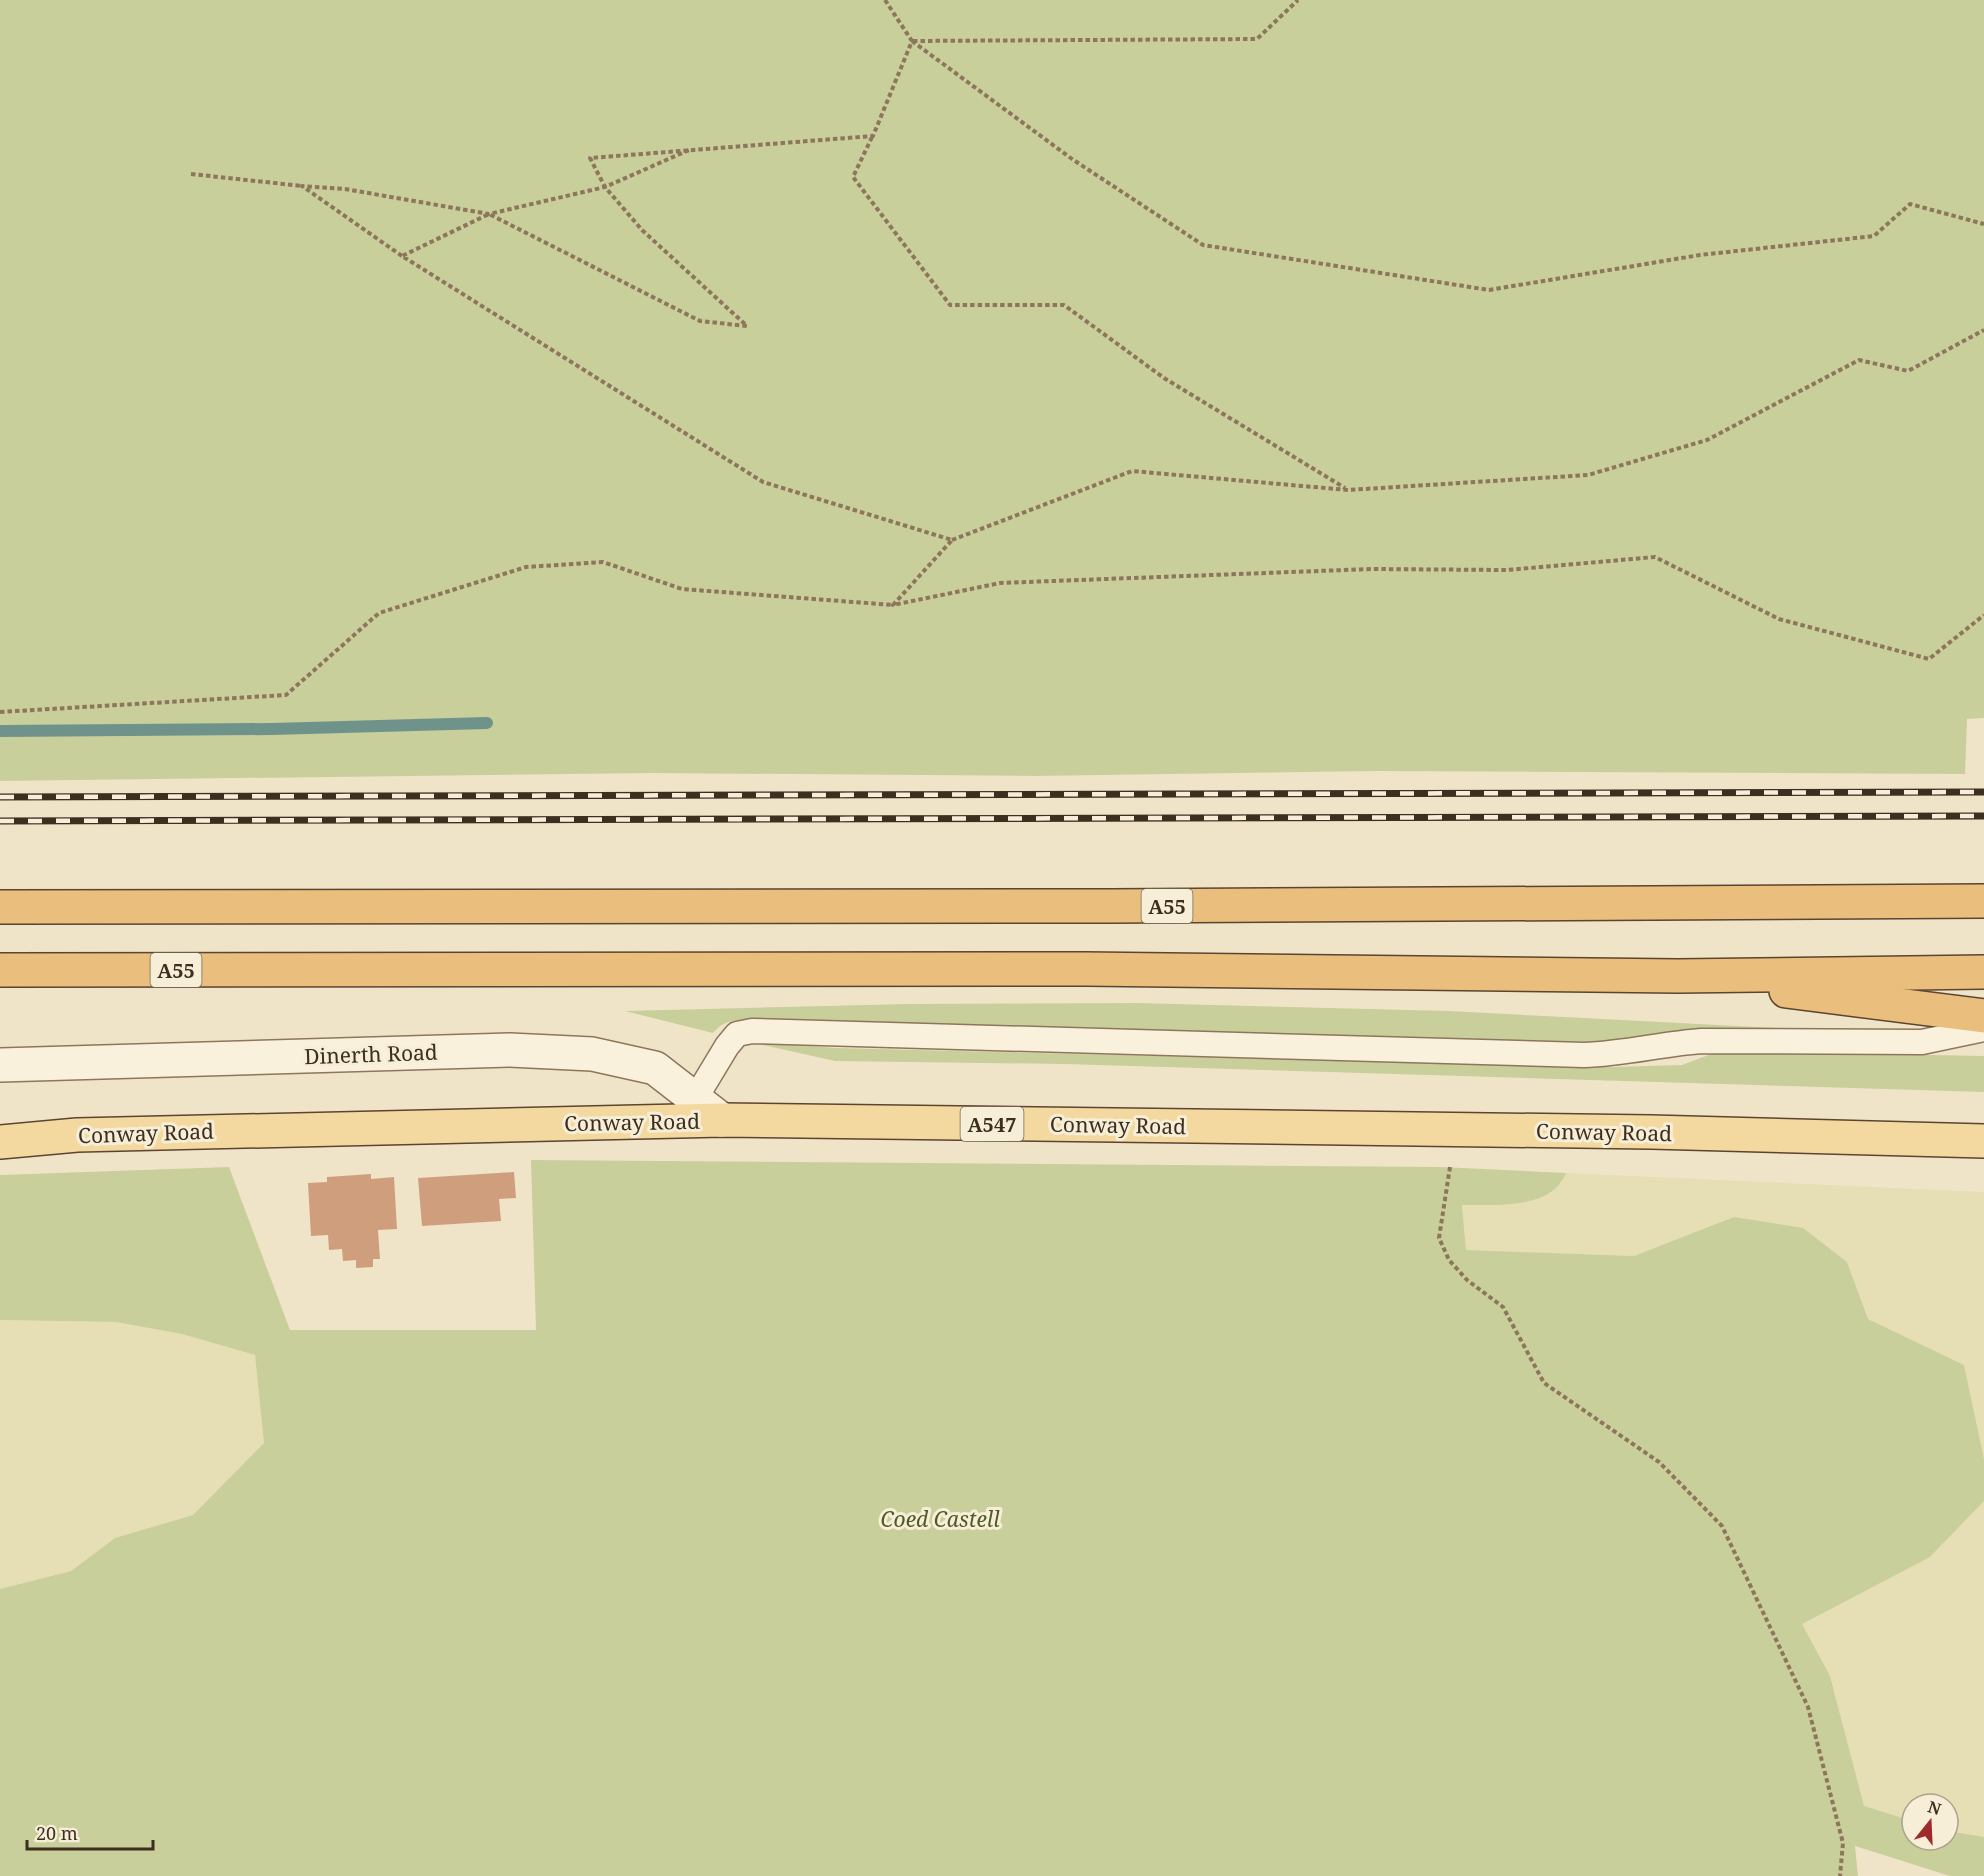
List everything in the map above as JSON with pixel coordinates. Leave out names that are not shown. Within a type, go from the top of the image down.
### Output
[{"type":"highway","name":"A55","points":[[0,907],[1111,906],[1984,901]]},
{"type":"highway","name":"A55","points":[[0,970],[1085,969],[1678,976],[1984,972]]},
{"type":"highway","points":[[1678,976],[1984,1016]]},
{"type":"main road","name":"Conway Road","points":[[0,1142],[77,1135],[722,1120],[1650,1132],[1984,1141]]},
{"type":"street","name":"Dinerth Road","points":[[0,1065],[510,1050],[580,1053],[655,1068],[722,1120]]},
{"type":"lane","points":[[695,1099],[727,1046],[737,1034],[752,1031],[1584,1055],[1620,1054],[1668,1044],[1701,1041],[1922,1042],[1984,1029]]},
{"type":"path","points":[[885,0],[912,40],[1072,159],[1203,246],[1489,290],[1700,255],[1874,236],[1910,204],[1984,224]]},
{"type":"path","points":[[912,40],[1257,39],[1298,0]]},
{"type":"path","points":[[912,40],[873,136],[853,177],[950,305],[1064,305],[1164,378],[1348,490]]},
{"type":"path","points":[[191,174],[345,189],[489,214],[700,321],[747,326],[642,230],[605,187],[590,158],[873,136]]},
{"type":"path","points":[[402,256],[489,214],[605,187],[691,149]]},
{"type":"path","points":[[302,186],[402,256],[763,482],[952,540]]},
{"type":"path","points":[[893,605],[952,540],[1132,471],[1348,490],[1587,475],[1707,440],[1859,360],[1908,371],[1984,330]]},
{"type":"path","points":[[0,712],[286,695],[379,612],[526,567],[603,562],[682,589],[893,605],[1000,583],[1371,569],[1507,570],[1655,557],[1779,619],[1929,659],[1984,615]]},
{"type":"path","points":[[1449,1172],[1439,1238],[1449,1260],[1467,1280],[1503,1307],[1544,1383],[1659,1462],[1722,1526],[1808,1707],[1843,1843],[1840,1876]]},
{"type":"shaded area","points":[[1566,1173],[1984,1192],[1984,1459],[1964,1365],[1868,1319],[1847,1262],[1734,1217],[1634,1256],[1466,1250],[1462,1204],[1513,1204],[1561,1184]]},
{"type":"shaded area","points":[[0,1320],[116,1322],[182,1334],[255,1355],[264,1443],[193,1515],[115,1538],[71,1571],[0,1589]]},
{"type":"shaded area","points":[[1984,1501],[1984,1837],[1960,1833],[1960,1792],[1900,1792],[1900,1818],[1864,1807],[1830,1676],[1801,1624],[1930,1557]]},
{"type":"green space","points":[[0,0],[1984,0],[1984,718],[1967,719],[1965,774],[1378,771],[1035,776],[652,773],[0,781]]},
{"type":"green space","points":[[1137,1003],[1449,1011],[1893,1034],[1615,1044],[752,1019],[726,1023],[713,1033],[625,1011],[907,1004]]},
{"type":"green space","points":[[745,1041],[836,1048],[1610,1067],[1682,1065],[1719,1051],[1984,1056],[1984,1092],[1064,1064],[835,1061]]},
{"type":"green space","name":"Coed Castell","points":[[531,1160],[1441,1167],[1566,1173],[1559,1185],[1548,1194],[1535,1200],[1521,1203],[1462,1205],[1466,1250],[1634,1256],[1734,1217],[1803,1228],[1847,1262],[1868,1319],[1964,1365],[1984,1459],[1984,1501],[1930,1557],[1802,1624],[1830,1676],[1864,1806],[1900,1817],[1900,1852],[1960,1852],[1960,1833],[1984,1837],[1984,1876],[1950,1876],[1855,1846],[1858,1876],[0,1876],[0,1589],[71,1571],[115,1538],[193,1515],[264,1443],[255,1355],[182,1334],[116,1322],[0,1320],[0,1175],[229,1167],[290,1330],[536,1330]]},
{"type":"building","points":[[514,1172],[516,1198],[499,1199],[501,1221],[422,1226],[418,1178]]},
{"type":"building","points":[[371,1174],[371,1179],[394,1177],[397,1229],[378,1230],[380,1259],[373,1259],[373,1267],[356,1268],[356,1260],[343,1261],[342,1249],[329,1250],[328,1235],[311,1236],[308,1183],[327,1182],[327,1177]]},
{"type":"waterway","points":[[0,731],[272,729],[487,723]]},
{"type":"railway","points":[[0,797],[1984,792]]},
{"type":"railway","points":[[0,821],[1984,816]]}]
